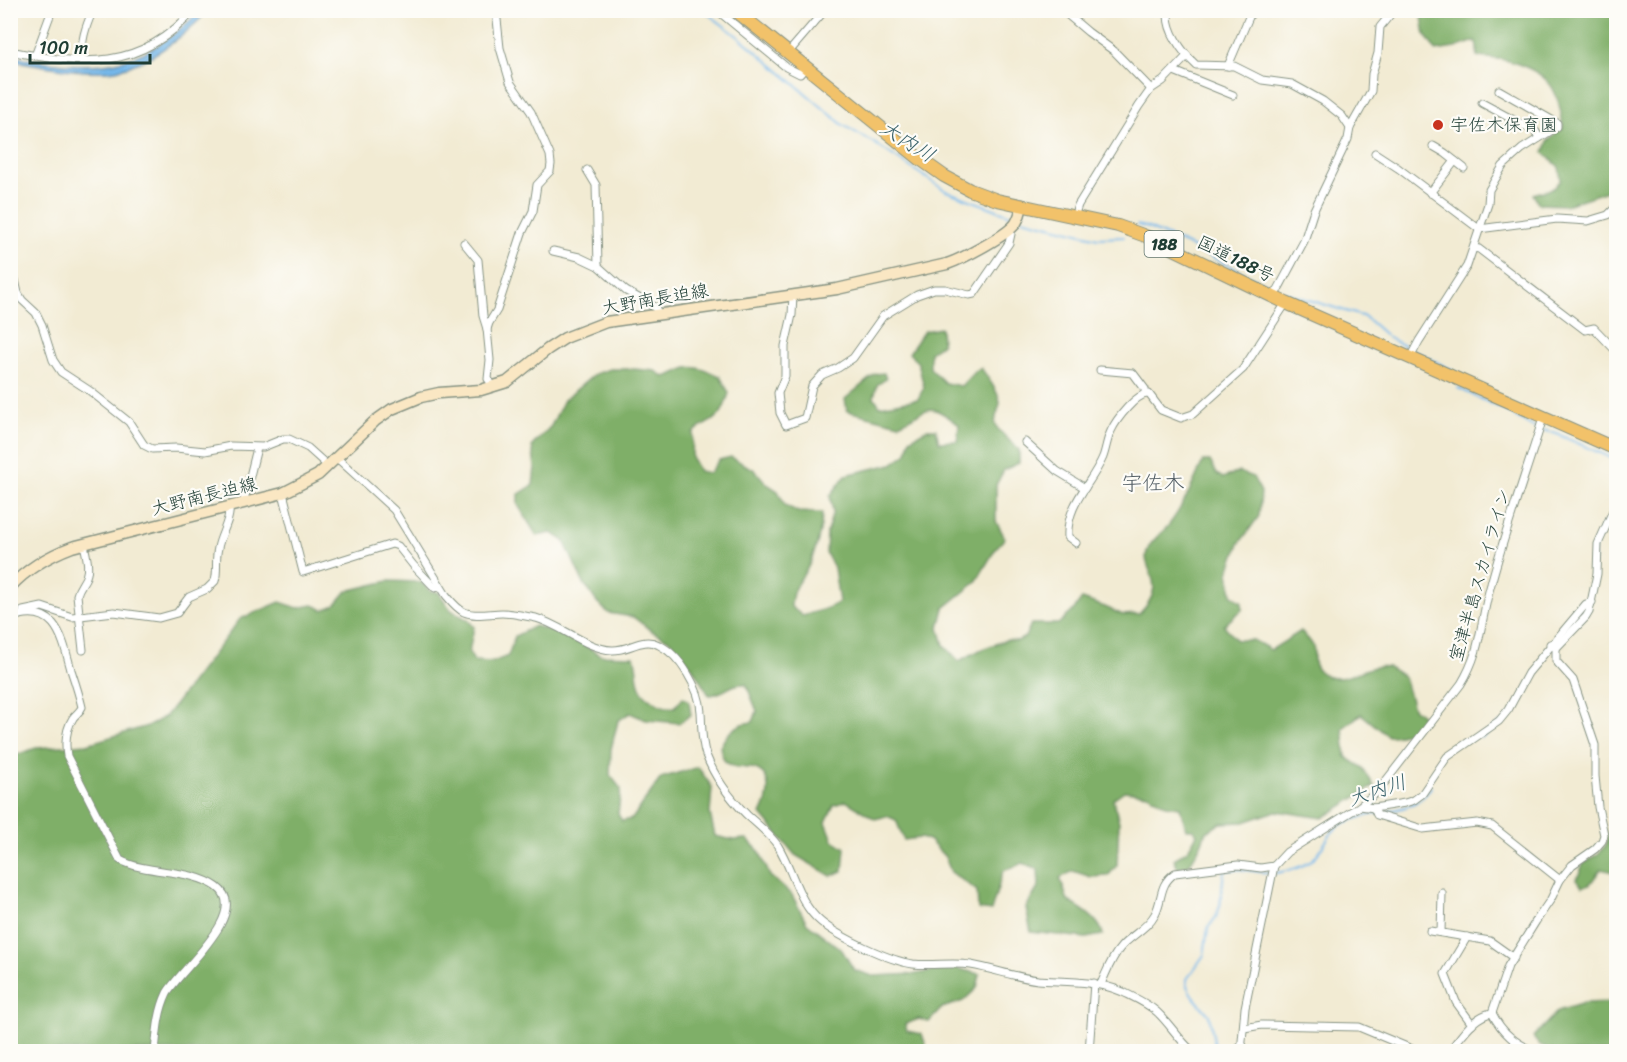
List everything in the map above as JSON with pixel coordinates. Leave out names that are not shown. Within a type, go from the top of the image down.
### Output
[{"type":"highway","name":"国道188号","points":[[735,10],[944,176],[970,190],[997,200],[1017,217],[1074,217],[1118,226],[1151,238],[1280,300],[1617,449]]},
{"type":"main road","name":"大野南長迫線","points":[[10,587],[24,573],[53,554],[84,544],[283,494],[328,466],[375,421],[408,401],[439,393],[481,390],[507,382],[548,349],[566,338],[606,322],[837,289],[947,264],[960,260],[1017,217]]},
{"type":"street","points":[[35,56],[52,10]]},
{"type":"street","points":[[82,60],[82,35],[93,10]]},
{"type":"street","points":[[10,51],[35,56],[82,60],[107,60],[130,55],[167,35],[194,10]]},
{"type":"street","points":[[487,329],[501,300],[522,233],[533,211],[537,185],[550,171],[551,164],[550,155],[531,112],[510,82],[500,48],[496,10]]},
{"type":"street","points":[[717,10],[786,67],[800,74],[806,67]]},
{"type":"street","points":[[788,53],[825,10]]},
{"type":"street","points":[[1062,10],[1114,51],[1151,90]]},
{"type":"street","points":[[1169,10],[1168,25],[1186,56],[1196,65],[1234,66],[1262,80],[1280,81],[1305,90],[1335,110],[1350,128]]},
{"type":"street","points":[[1227,66],[1252,10]]},
{"type":"street","points":[[1076,543],[1068,537],[1067,529],[1071,510],[1103,456],[1112,429],[1138,396],[1149,394],[1161,410],[1181,418],[1193,414],[1243,369],[1280,300],[1314,210],[1348,139],[1350,128],[1371,91],[1380,27],[1394,10]]},
{"type":"street","points":[[1074,217],[1078,205],[1108,154],[1151,90],[1186,56]]},
{"type":"street","points":[[1174,70],[1233,94]]},
{"type":"street","points":[[1410,357],[1467,266],[1488,204],[1489,190],[1503,166],[1522,149],[1557,127],[1557,123],[1499,90]]},
{"type":"street","points":[[1482,103],[1536,132],[1539,138]]},
{"type":"street","points":[[1433,146],[1464,168]]},
{"type":"street","points":[[1375,153],[1479,229],[1557,219],[1588,221],[1608,215],[1617,207]]},
{"type":"street","points":[[1430,193],[1455,161]]},
{"type":"street","points":[[587,170],[596,185],[598,266]]},
{"type":"street","points":[[794,295],[792,315],[784,346],[785,376],[778,393],[780,413],[786,425],[805,418],[812,386],[822,375],[853,358],[883,316],[917,295],[934,289],[974,294],[1009,243],[1017,217]]},
{"type":"street","points":[[464,243],[478,260],[490,360],[488,379],[494,387]]},
{"type":"street","points":[[1474,248],[1479,249],[1585,330],[1594,328],[1617,351]]},
{"type":"street","points":[[553,251],[579,256],[598,266],[626,291],[655,307],[658,313]]},
{"type":"street","points":[[10,258],[18,293],[36,313],[53,360],[61,372],[90,391],[129,422],[144,445],[152,448],[205,451],[231,446],[257,448],[289,439],[308,448],[328,466]]},
{"type":"street","points":[[1100,370],[1133,373],[1145,389],[1145,393]]},
{"type":"street","name":"室津半島スカイライン","points":[[1274,866],[1287,852],[1360,806],[1378,791],[1461,684],[1472,666],[1494,571],[1544,418]]},
{"type":"street","points":[[1025,442],[1057,471],[1085,488]]},
{"type":"street","points":[[243,504],[257,448]]},
{"type":"street","points":[[337,458],[393,510],[440,586],[455,606],[463,612],[516,614],[549,623],[603,648],[614,650],[643,642],[652,642],[670,653],[688,674],[699,698],[702,740],[715,772],[733,799],[778,846],[805,902],[817,919],[829,928],[882,955],[912,964],[949,962],[972,965],[1029,979],[1098,984],[1136,998],[1157,1012],[1193,1052]]},
{"type":"street","points":[[283,494],[303,572],[392,544],[398,546],[429,583],[435,588],[440,586]]},
{"type":"street","points":[[1374,811],[1414,800],[1422,794],[1447,757],[1499,722],[1528,673],[1586,604],[1592,602],[1597,574],[1598,544],[1617,504]]},
{"type":"street","points":[[20,615],[22,611],[42,607],[64,615],[81,616],[114,612],[159,618],[177,613],[189,597],[207,589],[215,581],[218,548],[223,527],[228,519],[229,507]]},
{"type":"street","points":[[83,650],[77,595],[80,585],[85,580],[88,565],[84,544]]},
{"type":"street","points":[[10,618],[37,614],[59,631],[64,639],[82,707],[72,719],[68,731],[65,744],[67,756],[120,860],[132,866],[173,872],[207,883],[218,888],[226,900],[227,911],[218,929],[168,991],[158,1014],[155,1052]]},
{"type":"street","points":[[1536,1052],[1515,1042],[1497,1023],[1492,1013],[1509,966],[1551,899],[1560,880],[1572,865],[1595,849],[1604,835],[1599,821],[1595,745],[1574,680],[1556,661],[1553,646]]},
{"type":"street","points":[[1360,806],[1423,829],[1477,823],[1492,826],[1560,880]]},
{"type":"street","points":[[1089,1052],[1098,984],[1113,957],[1123,945],[1150,923],[1164,886],[1175,873],[1238,865],[1261,868],[1274,866],[1245,1008],[1242,1049],[1230,1052]]},
{"type":"street","points":[[1441,932],[1442,893]]},
{"type":"street","points":[[1430,931],[1490,941],[1514,957]]},
{"type":"street","points":[[1467,937],[1445,974],[1456,1002],[1472,1024]]},
{"type":"street","points":[[1446,1052],[1472,1024],[1484,1014],[1492,1013]]},
{"type":"street","points":[[1244,1028],[1262,1025],[1359,1027],[1419,1052]]},
{"type":"green space","points":[[1421,11],[1616,11],[1616,188],[1566,205],[1539,204],[1533,194],[1554,188],[1561,180],[1559,167],[1544,153],[1548,141],[1563,128],[1555,92],[1543,77],[1534,71],[1509,61],[1477,56],[1475,41],[1455,48],[1436,51],[1425,35]]},
{"type":"green space","points":[[941,328],[942,344],[930,352],[930,368],[945,383],[961,386],[981,368],[999,398],[996,426],[1019,450],[1019,463],[1004,470],[996,485],[996,521],[1005,538],[996,548],[976,582],[944,608],[939,628],[944,645],[959,661],[1006,640],[1018,641],[1025,637],[1031,624],[1058,624],[1082,599],[1123,615],[1139,614],[1149,602],[1153,592],[1154,584],[1146,555],[1149,547],[1178,511],[1203,461],[1210,461],[1217,474],[1223,478],[1239,472],[1253,477],[1261,492],[1259,516],[1239,544],[1229,571],[1232,595],[1242,602],[1242,610],[1224,625],[1236,640],[1253,640],[1271,650],[1301,631],[1313,646],[1314,663],[1317,669],[1328,677],[1345,677],[1370,668],[1388,667],[1404,677],[1413,708],[1424,717],[1413,730],[1388,736],[1361,714],[1343,728],[1346,757],[1363,768],[1374,786],[1323,818],[1276,811],[1244,822],[1221,823],[1206,832],[1189,865],[1178,869],[1174,859],[1188,850],[1197,834],[1193,829],[1186,829],[1180,807],[1166,805],[1148,794],[1124,791],[1113,799],[1119,822],[1117,865],[1108,876],[1091,877],[1073,871],[1060,878],[1068,901],[1090,915],[1099,924],[1103,935],[1086,938],[1031,932],[1026,908],[1039,886],[1038,869],[1023,863],[1003,871],[991,911],[978,909],[977,891],[951,872],[945,857],[929,840],[920,838],[904,840],[896,820],[887,816],[875,819],[846,801],[834,805],[826,822],[833,840],[845,848],[843,871],[831,876],[795,855],[761,814],[768,794],[767,780],[764,775],[751,768],[730,765],[722,755],[720,747],[726,737],[737,726],[753,722],[757,711],[746,684],[735,685],[720,693],[709,695],[692,667],[671,641],[633,617],[608,613],[596,601],[583,582],[564,541],[552,533],[537,536],[518,505],[518,495],[533,485],[535,467],[532,446],[551,426],[564,400],[595,374],[610,369],[633,369],[656,371],[664,377],[687,368],[708,371],[720,376],[729,393],[716,419],[693,433],[692,458],[699,471],[709,473],[719,460],[731,457],[755,470],[767,484],[778,491],[785,505],[798,512],[822,513],[815,549],[807,569],[794,590],[791,607],[803,616],[830,607],[839,602],[834,568],[826,553],[827,532],[833,512],[830,496],[846,475],[892,464],[907,453],[910,439],[927,429],[936,429],[939,442],[957,441],[959,425],[941,412],[934,410],[924,411],[899,424],[847,411],[845,399],[875,374],[884,373],[886,379],[877,385],[874,397],[880,406],[918,399],[924,387],[918,363],[909,353],[924,331]]},
{"type":"green space","points":[[388,581],[420,582],[431,591],[438,592],[451,610],[468,620],[474,627],[469,652],[474,661],[493,662],[508,656],[515,636],[535,626],[569,636],[600,655],[634,656],[638,681],[646,696],[668,707],[675,707],[683,697],[689,701],[691,715],[679,723],[646,720],[630,713],[618,721],[611,749],[610,775],[621,789],[618,814],[622,821],[632,819],[661,778],[698,767],[712,787],[710,814],[715,836],[733,840],[747,839],[759,851],[770,876],[792,895],[807,923],[842,950],[854,970],[873,976],[915,974],[955,968],[980,974],[977,988],[963,1001],[942,1008],[929,1022],[919,1019],[905,1024],[907,1031],[922,1034],[926,1051],[11,1051],[10,757],[36,748],[87,744],[151,725],[166,716],[240,619],[280,602],[298,608],[313,605],[324,610],[335,605],[347,591]]},
{"type":"green space","points":[[1616,821],[1616,896],[1614,872],[1601,869],[1590,884],[1582,887],[1577,879],[1583,864],[1597,855],[1606,845],[1609,828]]},
{"type":"green space","points":[[1616,1000],[1616,1051],[1570,1053],[1558,1051],[1539,1044],[1533,1037],[1558,1011],[1584,1003],[1614,1002]]},
{"type":"water","points":[[200,11],[208,11],[166,47],[142,61],[116,70],[78,70],[11,60],[11,56],[67,64],[113,63],[156,47]]},
{"type":"waterway","name":"大内川","points":[[703,10],[744,41],[843,125],[946,191],[1016,217]]},
{"type":"waterway","name":"大内川","points":[[1022,219],[1098,238],[1124,237]]},
{"type":"waterway","name":"大内川","points":[[1137,225],[1190,246],[1275,289]]},
{"type":"waterway","name":"大内川","points":[[1280,291],[1365,317],[1389,338],[1454,371]]},
{"type":"waterway","name":"大内川","points":[[1458,388],[1535,428],[1557,434],[1616,460]]},
{"type":"waterway","name":"大内川","points":[[1613,504],[1616,493]]},
{"type":"waterway","name":"大内川","points":[[1591,589],[1595,541],[1604,523]]},
{"type":"waterway","name":"大内川","points":[[1568,630],[1582,616],[1587,606]]},
{"type":"waterway","name":"大内川","points":[[1481,738],[1500,723]]},
{"type":"waterway","name":"大内川","points":[[1276,873],[1306,864],[1318,853],[1334,830],[1344,823],[1414,803],[1431,787]]},
{"type":"waterway","name":"大内川","points":[[1216,1052],[1209,1015],[1192,995],[1187,986],[1187,979],[1204,955],[1208,928],[1220,906],[1224,871],[1237,869],[1270,873]]},
{"type":"place","name":"宇佐木保育園","points":[[1438,125]]},
{"type":"district","name":"宇佐木","points":[[1153,483]]}]
